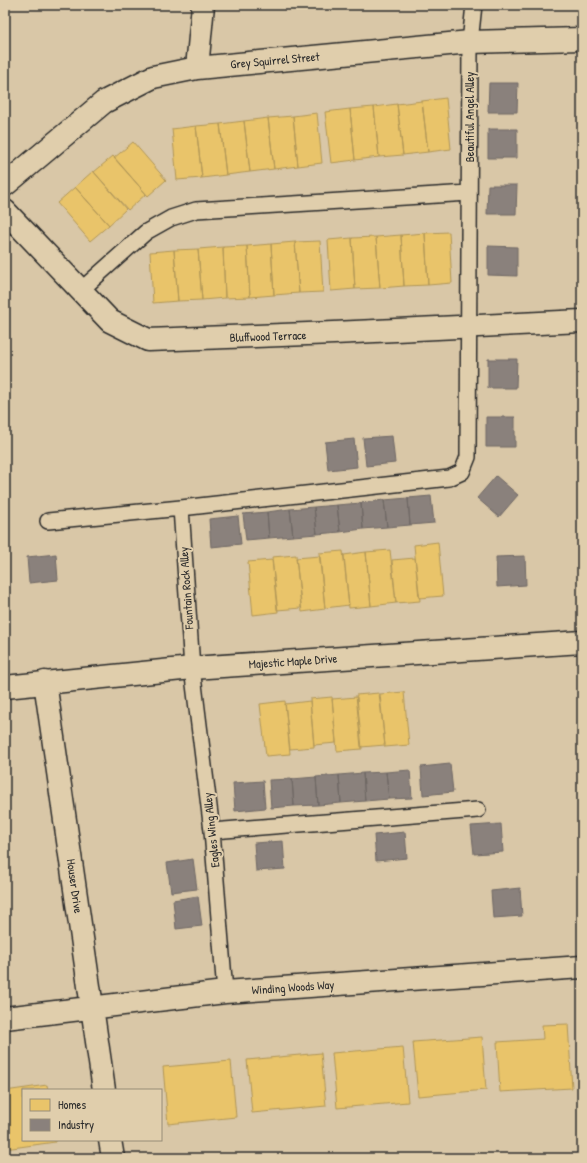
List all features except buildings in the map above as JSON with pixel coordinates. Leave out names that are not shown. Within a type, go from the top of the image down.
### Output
[{"type":"street","points":[[197,68],[203,5]]},
{"type":"street","name":"Grey Squirrel Street","points":[[5,185],[104,102],[153,77],[197,68],[470,42],[582,39]]},
{"type":"street","name":"Bluffwood Terrace","points":[[5,211],[110,321],[148,340],[582,320]]},
{"type":"street","name":"Majestic Maple Drive","points":[[5,687],[192,668],[582,642]]},
{"type":"street","name":"Houser Drive","points":[[45,682],[104,1089]]},
{"type":"street","name":"Winding Woods Way","points":[[5,1018],[225,992],[582,967]]},
{"type":"street","points":[[110,1141],[113,1158]]},
{"type":"lane","name":"Beautiful Angel Alley","points":[[48,521],[449,478],[462,472],[468,457],[470,42],[474,5]]},
{"type":"lane","points":[[81,290],[146,232],[171,218],[196,210],[469,193]]},
{"type":"lane","name":"Fountain Rock Alley","points":[[180,508],[192,668]]},
{"type":"lane","name":"Eagles Wing Alley","points":[[192,668],[212,831],[225,992]]},
{"type":"lane","points":[[212,831],[478,810]]}]
